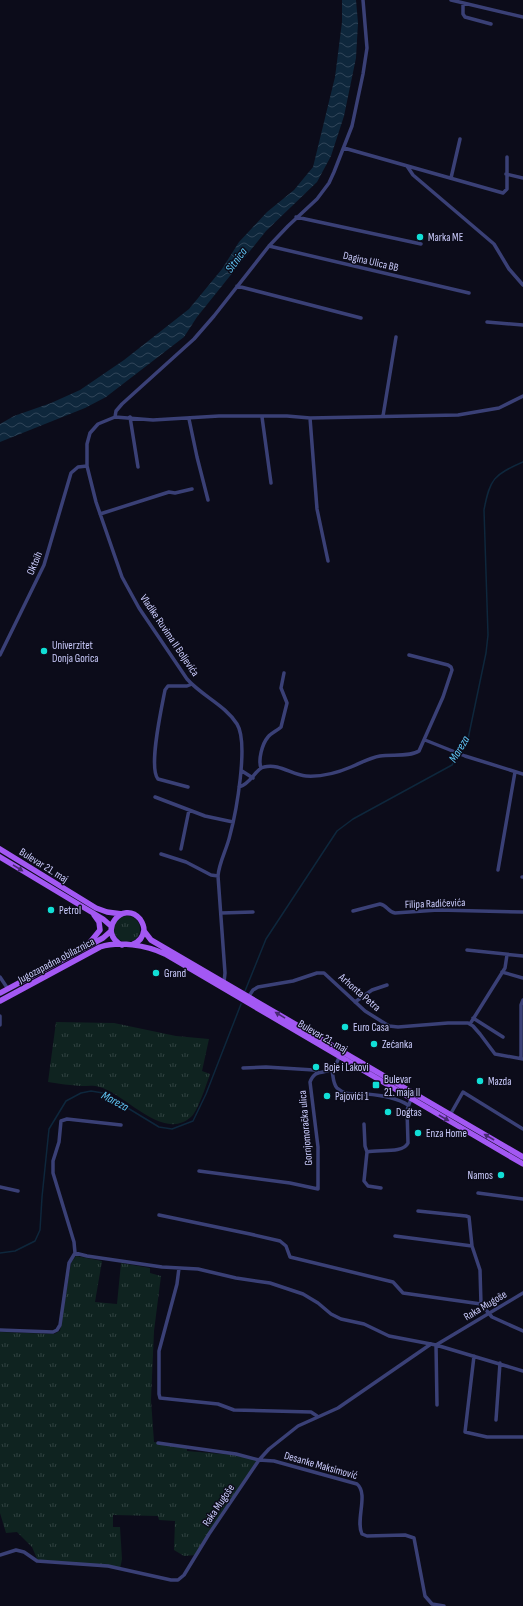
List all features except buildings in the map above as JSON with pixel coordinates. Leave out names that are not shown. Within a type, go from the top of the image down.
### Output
[{"type":"main road","name":"Bulevar 21. maj","points":[[0,849],[96,908],[107,912],[122,914]]},
{"type":"main road","name":"Bulevar 21. maj","points":[[0,857],[106,921],[111,929]]},
{"type":"main road","points":[[86,947],[100,930],[99,922],[91,912]]},
{"type":"main road","points":[[130,913],[138,917],[143,924],[144,931],[140,940],[131,945],[123,945],[115,940],[111,929],[115,919],[122,914],[130,913]]},
{"type":"main road","name":"Jugozapadna obilaznica","points":[[0,993],[103,938],[111,929]]},
{"type":"main road","name":"Bulevar 21. maj","points":[[144,931],[151,940],[523,1157]]},
{"type":"main road","name":"Jugozapadna obilaznica","points":[[0,1001],[100,947],[123,945]]},
{"type":"main road","name":"Bulevar 21. maj","points":[[131,945],[147,947],[165,954],[523,1164]]},
{"type":"street","points":[[363,0],[366,54],[356,110],[344,148],[326,187],[314,202],[296,217],[269,246],[194,339],[122,404],[116,411],[115,416],[153,420],[220,416],[310,418],[458,415],[499,408],[523,396]]},
{"type":"street","points":[[451,0],[523,17]]},
{"type":"street","points":[[463,3],[463,14],[465,17],[491,24]]},
{"type":"street","points":[[451,178],[460,139]]},
{"type":"street","points":[[344,148],[503,193],[507,189],[507,157]]},
{"type":"street","points":[[407,166],[413,175],[494,244],[509,269],[523,285]]},
{"type":"street","points":[[506,174],[523,178]]},
{"type":"street","points":[[296,217],[421,244]]},
{"type":"street","name":"Dagina Ulica BB","points":[[269,246],[469,293]]},
{"type":"street","points":[[237,286],[361,318]]},
{"type":"street","points":[[487,322],[523,326]]},
{"type":"street","points":[[383,416],[396,337]]},
{"type":"street","name":"Vladike Ruvima II Boljevića","points":[[115,416],[103,420],[90,433],[87,444],[87,466],[100,514],[126,586],[159,638],[192,684],[227,712],[238,726],[241,737],[242,771],[233,822],[218,876],[225,972],[224,982]]},
{"type":"street","points":[[130,417],[138,467]]},
{"type":"street","points":[[262,417],[271,483]]},
{"type":"street","points":[[310,418],[317,509],[328,561]]},
{"type":"street","points":[[189,419],[208,500]]},
{"type":"street","name":"Oktoih","points":[[0,655],[44,564],[71,473],[78,467],[87,466]]},
{"type":"street","points":[[100,514],[169,492],[175,493],[192,489]]},
{"type":"street","points":[[239,787],[243,786],[253,778],[261,768],[267,766],[306,776],[326,776],[372,758],[393,754],[416,753],[421,749],[443,697],[452,668],[448,665],[409,655]]},
{"type":"street","points":[[261,768],[260,757],[266,740],[269,735],[281,727],[284,717],[287,703],[281,688],[284,673]]},
{"type":"street","points":[[188,787],[158,779],[156,776],[154,759],[165,690],[168,686],[187,686],[192,684]]},
{"type":"street","points":[[424,740],[465,756],[523,774]]},
{"type":"street","points":[[242,771],[253,778]]},
{"type":"street","points":[[498,870],[515,772]]},
{"type":"street","points":[[155,797],[205,816],[233,822]]},
{"type":"street","points":[[181,849],[189,810]]},
{"type":"street","points":[[161,854],[180,860],[211,875],[218,876]]},
{"type":"street","name":"Filipa Radičevića","points":[[353,911],[380,904],[394,913],[438,910],[523,912]]},
{"type":"street","points":[[220,913],[253,912]]},
{"type":"street","points":[[468,950],[523,956]]},
{"type":"street","points":[[507,955],[505,968],[470,1024],[496,1054],[522,1058],[521,1005],[523,1000]]},
{"type":"street","name":"Arhonta Petra","points":[[249,996],[253,990],[258,987],[293,980],[321,972],[326,974],[371,1016],[393,1026],[448,1022],[470,1024]]},
{"type":"street","points":[[502,972],[523,978]]},
{"type":"street","points":[[0,977],[8,989]]},
{"type":"street","points":[[355,1002],[372,990],[387,985]]},
{"type":"street","points":[[0,1016],[0,1025]]},
{"type":"street","points":[[474,1018],[503,1037]]},
{"type":"street","points":[[243,1068],[314,1070],[318,1072],[332,1070],[336,1066],[340,1057]]},
{"type":"street","points":[[332,1070],[335,1085],[344,1092],[351,1094],[364,1093],[394,1098],[408,1105]]},
{"type":"street","name":"Gornjomoračka ulica","points":[[199,1171],[290,1183],[318,1189],[318,1147],[310,1087],[312,1078],[318,1072]]},
{"type":"street","points":[[450,1115],[463,1092],[523,1129]]},
{"type":"street","points":[[367,1152],[400,1150],[406,1146],[408,1105],[411,1098]]},
{"type":"street","points":[[0,1330],[53,1332],[60,1328],[69,1263],[75,1253],[74,1242],[53,1173],[53,1161],[59,1142],[61,1121],[67,1119],[121,1125]]},
{"type":"street","points":[[364,1124],[365,1146],[367,1152],[365,1184],[368,1186],[381,1188]]},
{"type":"street","points":[[0,1186],[18,1191]]},
{"type":"street","points":[[478,1193],[523,1199]]},
{"type":"street","points":[[418,1211],[468,1216],[472,1246],[480,1270],[481,1304],[494,1318],[523,1331]]},
{"type":"street","points":[[159,1215],[280,1241],[286,1246],[290,1257],[393,1282],[403,1293],[481,1304]]},
{"type":"street","points":[[395,1236],[472,1246]]},
{"type":"street","points":[[75,1253],[162,1268],[198,1269],[236,1278],[270,1283],[303,1294],[340,1319],[364,1324],[389,1336],[436,1345],[523,1371]]},
{"type":"street","points":[[179,1268],[177,1284],[159,1352],[160,1398],[218,1404],[234,1410],[311,1412],[317,1416]]},
{"type":"street","name":"Raka Mugoše","points":[[436,1345],[523,1293]]},
{"type":"street","name":"Raka Mugoše","points":[[0,1555],[16,1550],[24,1552],[37,1561],[104,1565],[167,1580],[178,1580],[184,1575],[209,1534],[269,1449],[286,1434],[317,1416],[338,1408],[431,1344]]},
{"type":"street","points":[[436,1345],[436,1405]]},
{"type":"street","points":[[474,1356],[465,1432],[487,1437],[523,1437]]},
{"type":"street","points":[[496,1420],[500,1363]]},
{"type":"street","points":[[158,1443],[236,1454],[260,1460]]},
{"type":"street","name":"Desanke Maksimović","points":[[260,1460],[274,1461],[360,1485],[362,1493],[360,1525],[362,1534],[367,1536],[413,1536],[426,1596],[432,1604],[444,1606]]},
{"type":"green space","points":[[127,916],[136,920],[140,929],[136,938],[127,942],[118,938],[114,929],[118,920]]},
{"type":"green space","points":[[56,1022],[114,1023],[176,1036],[209,1039],[202,1071],[210,1074],[197,1108],[192,1116],[181,1123],[170,1124],[158,1121],[146,1115],[111,1092],[100,1087],[48,1082]]},
{"type":"green space","points":[[76,1256],[102,1261],[95,1302],[117,1304],[121,1263],[150,1268],[150,1273],[161,1276],[154,1331],[151,1400],[154,1442],[187,1446],[187,1451],[234,1455],[256,1460],[257,1462],[196,1555],[184,1556],[174,1550],[175,1521],[159,1520],[158,1516],[113,1515],[113,1527],[120,1527],[122,1559],[120,1569],[38,1561],[32,1547],[17,1532],[6,1533],[0,1513],[0,1332],[54,1334],[60,1331],[71,1263]]},
{"type":"water","name":"Sitnica","points":[[342,0],[356,0],[358,23],[356,58],[344,116],[331,156],[317,182],[266,231],[197,317],[184,337],[106,397],[85,408],[0,442],[0,424],[14,416],[51,403],[80,390],[124,360],[189,309],[222,269],[239,242],[267,212],[294,190],[313,167],[335,77],[342,22]]},
{"type":"waterway","name":"Mareza","points":[[245,991],[266,939],[337,831],[353,819],[452,765],[468,739],[486,653],[488,635],[484,510],[486,499],[491,484],[499,474],[523,462]]},
{"type":"waterway","name":"Mareza","points":[[0,1253],[15,1251],[35,1241],[40,1230],[49,1129],[66,1101],[81,1093],[91,1091],[103,1093],[159,1127],[172,1129],[193,1121],[206,1094],[241,1004]]},
{"type":"place","name":"Marka ME","points":[[420,237]]},
{"type":"place","name":"Univerzitet Donja Gorica","points":[[44,651]]},
{"type":"place","name":"Petrol","points":[[51,910]]},
{"type":"place","name":"Grand","points":[[156,973]]},
{"type":"place","name":"Euro Casa","points":[[345,1027]]},
{"type":"place","name":"Zećanka","points":[[374,1044]]},
{"type":"place","name":"Boje i Lakovi","points":[[316,1067]]},
{"type":"place","name":"Mazda","points":[[480,1081]]},
{"type":"place","name":"Bulevar 21. maja II","points":[[376,1085]]},
{"type":"place","name":"Pajovići 1","points":[[327,1096]]},
{"type":"place","name":"Dogtas","points":[[388,1112]]},
{"type":"place","name":"Enza Home","points":[[418,1133]]},
{"type":"place","name":"Namos","points":[[501,1175]]}]
